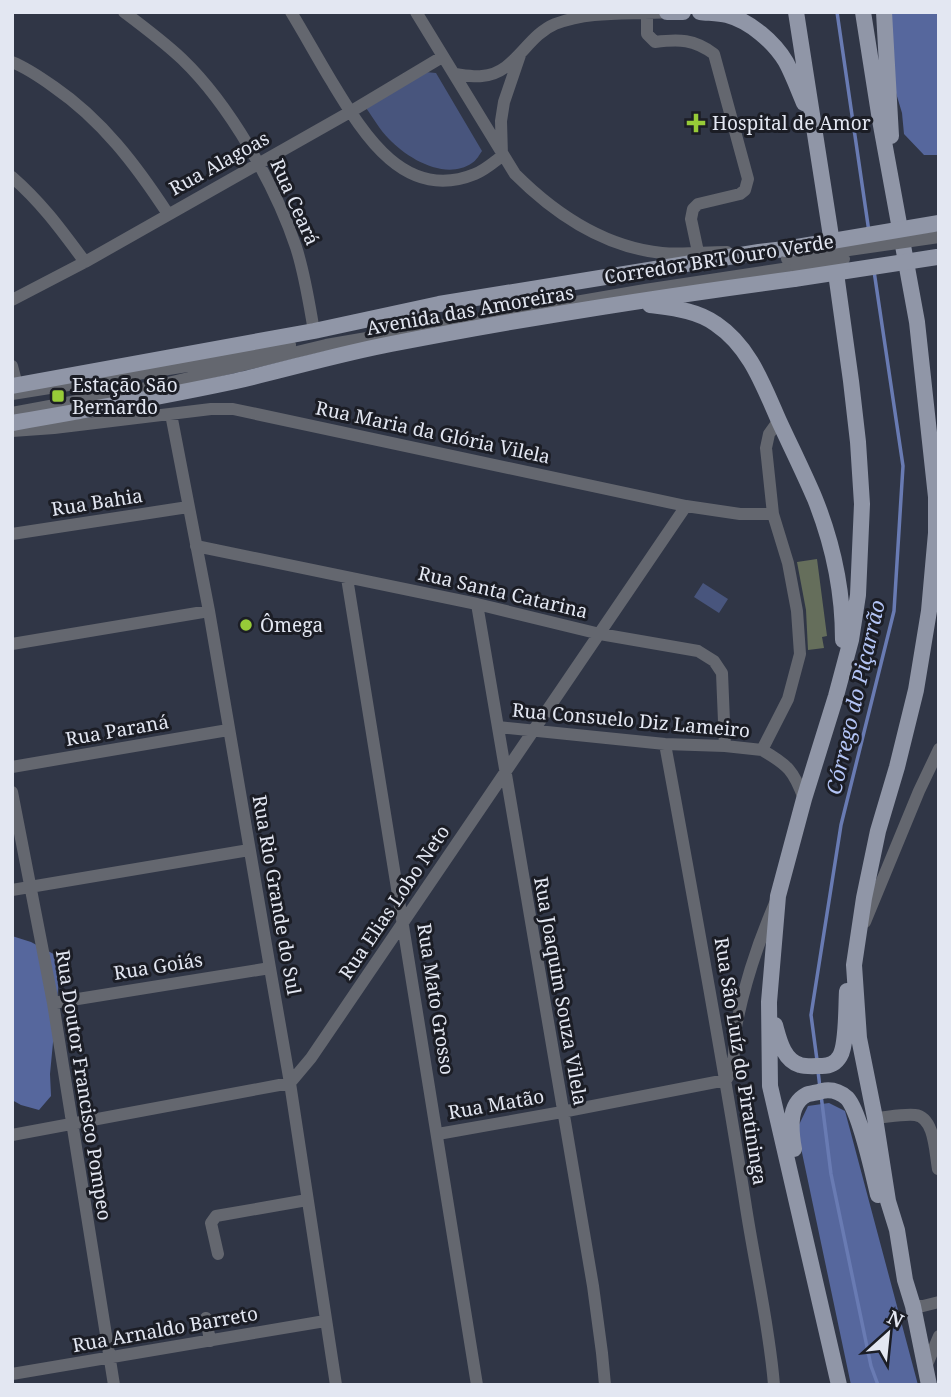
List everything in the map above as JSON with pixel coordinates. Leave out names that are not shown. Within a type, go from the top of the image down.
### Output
[{"type":"main road","points":[[667,12],[683,12]]},
{"type":"main road","points":[[700,12],[727,15],[760,32],[786,62],[813,124]]},
{"type":"main road","points":[[796,12],[851,381],[862,504],[858,594],[851,640],[778,896],[769,1002],[770,1086],[839,1385]]},
{"type":"main road","points":[[863,12],[917,322],[936,497],[936,533],[929,611],[916,690],[878,831],[854,965],[859,1038],[888,1201],[897,1230],[905,1280],[929,1385]]},
{"type":"main road","points":[[873,12],[880,120]]},
{"type":"main road","points":[[884,12],[897,208]]},
{"type":"main road","name":"Avenida das Amoreiras","points":[[12,423],[149,400],[391,344],[633,302],[790,264],[939,223]]},
{"type":"main road","name":"Avenida das Amoreiras","points":[[14,388],[314,331],[439,304],[759,252],[790,264],[938,253]]},
{"type":"main road","points":[[633,302],[679,309],[705,317],[717,324],[747,354],[761,378],[816,500],[830,544],[842,608],[841,679]]},
{"type":"main road","points":[[769,1002],[780,1044],[790,1058],[800,1065],[827,1066],[834,1063],[842,1052],[848,979],[854,965]]},
{"type":"main road","points":[[800,1218],[798,1163],[791,1124],[793,1113],[806,1095],[828,1090],[846,1098],[856,1113],[889,1238],[902,1259]]},
{"type":"street","name":"Rua Ceará","points":[[124,12],[184,61],[235,124],[284,216],[307,288],[314,331]]},
{"type":"street","points":[[291,12],[350,112],[375,147],[397,165],[415,175],[438,180],[477,173],[502,156]]},
{"type":"street","points":[[416,12],[502,156],[515,174],[550,206],[590,232],[648,251],[676,254],[759,252]]},
{"type":"street","points":[[502,156],[501,121],[504,102],[522,50],[550,26],[578,15],[667,12]]},
{"type":"street","points":[[647,13],[647,34],[655,42],[678,39],[703,46],[713,54],[748,180],[745,190],[740,194],[698,204],[693,209],[691,219],[698,252]]},
{"type":"street","points":[[455,74],[491,75],[504,69],[520,55]]},
{"type":"street","name":"Rua Alagoas","points":[[12,300],[85,262],[442,57]]},
{"type":"street","points":[[12,62],[26,68],[71,99],[109,134],[139,171],[168,214]]},
{"type":"street","points":[[12,177],[50,214],[85,262]]},
{"type":"street","name":"Corredor BRT Ouro Verde","points":[[12,413],[147,388],[326,345],[939,237]]},
{"type":"street","name":"Corredor BRT Ouro Verde","points":[[14,388],[230,359],[345,333],[712,273],[790,264]]},
{"type":"street","points":[[12,366],[14,388]]},
{"type":"street","name":"Rua Maria da Glória Vilela","points":[[12,431],[211,409],[233,410],[686,506]]},
{"type":"street","name":"Rua Rio Grande do Sul","points":[[171,414],[209,611],[290,1083],[336,1385]]},
{"type":"street","name":"Rua Consuelo Diz Lameiro","points":[[498,727],[666,744],[762,750],[789,699],[800,654],[797,611],[788,563],[772,514],[766,448],[769,434],[779,420]]},
{"type":"street","points":[[686,506],[772,514]]},
{"type":"street","name":"Rua Elias Lobo Neto","points":[[290,1083],[312,1058],[686,506]]},
{"type":"street","name":"Rua Bahia","points":[[12,534],[188,507]]},
{"type":"street","name":"Rua Santa Catarina","points":[[196,547],[477,604],[600,634],[698,652],[714,661],[722,673],[725,746]]},
{"type":"street","name":"Rua Mato Grosso","points":[[347,578],[478,1385]]},
{"type":"street","name":"Rua Joaquim Souza Vilela","points":[[477,604],[593,1286],[605,1385]]},
{"type":"street","points":[[12,644],[209,611]]},
{"type":"street","name":"Rua Paraná","points":[[12,767],[228,730]]},
{"type":"street","name":"Rua São Luíz do Piratininga","points":[[666,744],[726,1080],[772,1357],[774,1385]]},
{"type":"street","points":[[856,945],[879,884],[939,749]]},
{"type":"street","points":[[762,750],[789,768],[797,779],[804,799]]},
{"type":"street","name":"Rua Doutor Francisco Pompeo","points":[[12,792],[53,1003],[114,1385]]},
{"type":"street","points":[[12,890],[249,850]]},
{"type":"street","points":[[726,1080],[734,1060],[736,1028],[747,981],[778,896]]},
{"type":"street","name":"Rua Goiás","points":[[53,1003],[270,968]]},
{"type":"street","name":"Rua Matão","points":[[438,1134],[726,1080]]},
{"type":"street","points":[[12,1135],[290,1083]]},
{"type":"street","points":[[875,1118],[916,1115],[925,1121],[931,1129],[938,1170]]},
{"type":"street","points":[[218,1254],[211,1223],[216,1216],[307,1200]]},
{"type":"street","points":[[913,1306],[939,1302]]},
{"type":"street","points":[[206,1318],[210,1341]]},
{"type":"street","name":"Rua Arnaldo Barreto","points":[[12,1374],[325,1321]]},
{"type":"street","points":[[926,1367],[939,1336]]},
{"type":"shaded area","points":[[888,12],[939,12],[939,155],[924,155],[904,134],[896,93]]},
{"type":"shaded area","points":[[425,72],[436,73],[482,151],[473,162],[462,168],[439,169],[406,154],[386,136],[366,108]]},
{"type":"shaded area","points":[[703,583],[728,599],[719,613],[694,597]]},
{"type":"shaded area","points":[[12,936],[31,942],[61,958],[50,1074],[51,1096],[39,1110],[12,1100]]},
{"type":"shaded area","points":[[829,1103],[845,1111],[918,1385],[851,1385],[797,1129],[808,1106]]},
{"type":"building","points":[[817,559],[827,636],[822,637],[824,648],[808,650],[806,610],[797,562]]},
{"type":"waterway","name":"Córrego do Piçarrão","points":[[837,12],[869,232]]},
{"type":"waterway","name":"Córrego do Piçarrão","points":[[817,1060],[811,1015],[841,825],[894,611],[903,466],[874,271]]},
{"type":"waterway","name":"Córrego do Piçarrão","points":[[818,1071],[820,1088]]},
{"type":"waterway","name":"Córrego do Piçarrão","points":[[821,1095],[831,1174],[871,1366],[878,1385]]},
{"type":"place","name":"Hospital de Amor","points":[[696,123]]},
{"type":"place","name":"Estação São Bernardo","points":[[58,396]]},
{"type":"place","name":"Ômega","points":[[246,625]]}]
